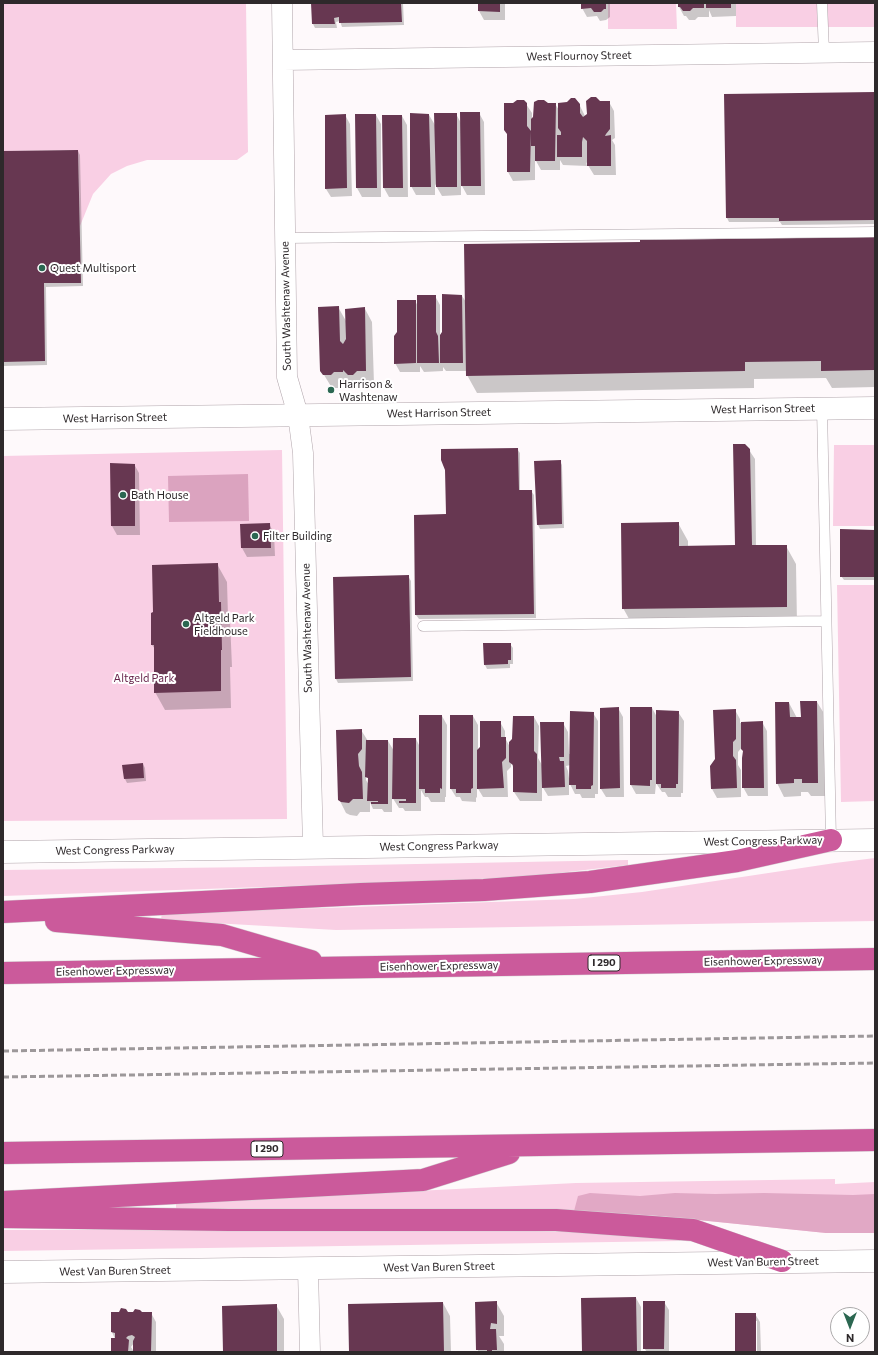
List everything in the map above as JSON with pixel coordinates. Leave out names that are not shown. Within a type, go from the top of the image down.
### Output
[{"type":"highway","points":[[3,912],[361,894],[484,890],[583,882],[737,861],[831,840]]},
{"type":"highway","points":[[3,917],[222,936],[334,968]]},
{"type":"highway","name":"Eisenhower Expressway","points":[[3,973],[875,959]]},
{"type":"highway","name":"I 290","points":[[3,1153],[875,1140]]},
{"type":"highway","points":[[3,1202],[423,1180],[532,1146]]},
{"type":"highway","points":[[3,1217],[228,1220],[556,1220],[693,1230],[782,1261]]},
{"type":"street","name":"South Washtenaw Avenue","points":[[282,3],[288,377],[298,415],[303,453],[313,847]]},
{"type":"street","name":"West Flournoy Street","points":[[282,60],[875,52]]},
{"type":"street","name":"West Harrison Street","points":[[3,419],[875,408]]},
{"type":"street","name":"West Congress Parkway","points":[[3,852],[875,840]]},
{"type":"street","name":"West Van Buren Street","points":[[3,1272],[875,1261]]},
{"type":"street","points":[[308,1269],[310,1352]]},
{"type":"lane","points":[[822,3],[824,52]]},
{"type":"lane","points":[[285,238],[875,232]]},
{"type":"lane","points":[[822,408],[831,840]]},
{"type":"lane","points":[[423,626],[826,621]]},
{"type":"green space","points":[[3,3],[246,3],[248,152],[237,160],[147,160],[127,166],[111,174],[93,194],[80,226],[78,150],[3,151]]},
{"type":"green space","points":[[608,3],[676,3],[677,29],[608,29]]},
{"type":"green space","points":[[736,3],[875,3],[875,27],[736,27]]},
{"type":"green space","points":[[834,445],[875,445],[875,526],[833,526]]},
{"type":"green space","name":"Altgeld Park","points":[[282,450],[287,819],[3,821],[3,456]]},
{"type":"green space","points":[[837,585],[875,585],[875,801],[841,802]]},
{"type":"green space","points":[[875,858],[875,921],[336,930],[161,920],[162,912],[574,899],[642,892]]},
{"type":"green space","points":[[628,860],[628,865],[542,875],[465,880],[3,896],[3,870]]},
{"type":"green space","points":[[835,1179],[835,1184],[875,1182],[875,1233],[826,1233],[659,1216],[566,1211],[417,1209],[176,1209],[176,1203],[576,1183]]},
{"type":"green space","points":[[3,1230],[485,1230],[584,1232],[681,1239],[680,1241],[3,1251]]},
{"type":"shaded area","points":[[248,474],[249,521],[169,522],[168,476]]},
{"type":"shaded area","points":[[590,1193],[640,1196],[675,1193],[875,1194],[875,1233],[826,1233],[659,1216],[574,1211],[578,1196]]},
{"type":"building","points":[[311,3],[401,3],[402,22],[339,23],[339,17],[334,18],[335,24],[312,24]]},
{"type":"building","points":[[478,3],[500,3],[500,12],[478,11]]},
{"type":"building","points":[[581,3],[606,3],[606,9],[601,12],[594,12],[591,8],[581,9]]},
{"type":"building","points":[[678,3],[704,3],[704,8],[693,8],[690,11],[683,11],[680,7],[678,7]]},
{"type":"building","points":[[706,3],[731,3],[731,8],[706,8]]},
{"type":"building","points":[[875,92],[875,220],[779,221],[779,218],[726,218],[724,94]]},
{"type":"building","points":[[591,97],[596,97],[600,101],[610,101],[610,129],[605,136],[611,135],[611,166],[587,166],[587,141],[583,137],[582,157],[557,157],[557,135],[561,135],[558,128],[558,103],[567,102],[571,98],[575,98],[580,104],[580,113],[583,117],[587,114],[586,101]]},
{"type":"building","points":[[517,100],[524,100],[527,103],[527,126],[531,131],[530,172],[507,172],[507,134],[504,130],[504,103],[513,103]]},
{"type":"building","points":[[544,100],[548,103],[556,103],[555,161],[535,161],[535,146],[531,146],[531,119],[533,117],[534,102]]},
{"type":"building","points":[[460,112],[480,112],[481,186],[461,186]]},
{"type":"building","points":[[410,113],[429,114],[431,187],[410,187]]},
{"type":"building","points":[[434,113],[457,113],[457,187],[436,187]]},
{"type":"building","points":[[346,114],[347,188],[325,189],[325,115]]},
{"type":"building","points":[[355,114],[376,114],[377,188],[356,188]]},
{"type":"building","points":[[382,115],[402,115],[403,188],[383,188]]},
{"type":"building","name":"Quest Multisport","points":[[78,150],[81,283],[44,283],[45,361],[3,362],[3,151]]},
{"type":"building","points":[[875,237],[875,370],[821,371],[821,361],[745,362],[745,371],[466,376],[464,244]]},
{"type":"building","points":[[442,294],[462,295],[463,363],[440,363]]},
{"type":"building","points":[[417,295],[436,295],[436,332],[438,336],[439,363],[417,363]]},
{"type":"building","points":[[397,300],[416,300],[416,363],[394,364],[394,336],[397,332]]},
{"type":"building","points":[[339,306],[340,341],[343,344],[346,339],[345,309],[365,307],[366,371],[357,371],[353,375],[348,375],[343,370],[343,372],[334,372],[331,375],[323,375],[320,371],[318,307]]},
{"type":"building","points":[[733,444],[745,444],[750,449],[752,545],[787,545],[787,607],[622,609],[621,523],[679,522],[679,546],[735,545]]},
{"type":"building","points":[[518,448],[519,490],[532,490],[534,614],[415,615],[414,515],[446,514],[445,470],[441,460],[441,449]]},
{"type":"building","points":[[561,460],[562,524],[537,525],[534,461]]},
{"type":"building","name":"Bath House","points":[[110,463],[135,464],[135,526],[111,526]]},
{"type":"building","name":"Filter Building","points":[[270,523],[271,548],[241,548],[240,524]]},
{"type":"building","points":[[840,529],[875,530],[875,577],[840,577]]},
{"type":"building","name":"Altgeld Park Fieldhouse","points":[[218,563],[219,602],[221,602],[221,691],[154,693],[154,645],[151,645],[151,613],[153,612],[152,565]]},
{"type":"building","points":[[409,575],[411,677],[335,679],[333,577]]},
{"type":"building","points":[[483,643],[511,643],[511,660],[508,660],[508,664],[484,665]]},
{"type":"building","points":[[800,701],[817,701],[818,783],[802,783],[802,779],[794,779],[794,783],[776,784],[775,702],[789,702],[790,717],[801,717]]},
{"type":"building","points":[[619,707],[620,788],[600,789],[600,708]]},
{"type":"building","points":[[630,707],[652,707],[652,780],[650,780],[650,786],[630,785]]},
{"type":"building","points":[[736,709],[736,739],[733,742],[733,756],[736,760],[737,788],[711,789],[710,766],[715,759],[713,710]]},
{"type":"building","points":[[656,710],[679,711],[678,784],[676,784],[676,788],[661,788],[661,784],[656,784]]},
{"type":"building","points":[[570,711],[594,712],[593,785],[591,786],[591,789],[576,789],[576,785],[569,785]]},
{"type":"building","points":[[419,715],[442,715],[442,789],[440,788],[440,793],[425,793],[425,789],[419,789]]},
{"type":"building","points":[[450,715],[473,715],[473,788],[471,789],[471,793],[456,793],[456,789],[450,789]]},
{"type":"building","points":[[513,716],[534,716],[534,751],[537,754],[537,793],[513,792],[513,765],[509,762],[509,742],[512,739]]},
{"type":"building","points":[[480,721],[501,721],[501,737],[506,737],[506,758],[502,762],[504,788],[477,789],[477,750],[480,747]]},
{"type":"building","points":[[763,721],[764,788],[742,788],[743,751],[741,749],[741,722]]},
{"type":"building","points":[[540,722],[564,722],[564,757],[559,757],[560,761],[564,761],[565,787],[542,788]]},
{"type":"building","points":[[362,729],[362,749],[358,754],[359,766],[362,772],[363,799],[353,799],[349,803],[341,802],[338,800],[336,730]]},
{"type":"building","points":[[393,738],[416,738],[416,803],[399,803],[399,801],[406,801],[406,799],[392,799]]},
{"type":"building","points":[[366,740],[388,740],[388,804],[371,804],[371,802],[378,801],[367,801],[368,778],[365,777]]},
{"type":"building","points":[[143,763],[144,778],[124,779],[122,765]]},
{"type":"building","points":[[636,1297],[637,1352],[582,1352],[581,1298]]},
{"type":"building","points":[[497,1301],[497,1324],[491,1323],[490,1329],[496,1329],[497,1350],[487,1352],[487,1350],[476,1350],[475,1302]]},
{"type":"building","points":[[643,1301],[665,1301],[664,1349],[643,1349]]},
{"type":"building","points":[[443,1302],[444,1352],[349,1352],[348,1304]]},
{"type":"building","points":[[277,1304],[277,1352],[223,1352],[222,1306]]},
{"type":"building","points":[[121,1308],[126,1309],[128,1312],[133,1312],[135,1309],[142,1312],[152,1312],[151,1352],[133,1352],[133,1341],[135,1337],[132,1335],[126,1338],[129,1340],[128,1352],[111,1352],[111,1338],[115,1338],[115,1333],[111,1332],[111,1312],[119,1312]]},
{"type":"building","points":[[735,1313],[756,1313],[756,1352],[735,1352]]},
{"type":"railway","points":[[3,1051],[875,1036]]},
{"type":"railway","points":[[3,1077],[875,1063]]},
{"type":"place","name":"Quest Multisport","points":[[42,268]]},
{"type":"place","name":"Harrison & Washtenaw","points":[[331,390]]},
{"type":"place","name":"Bath House","points":[[123,495]]},
{"type":"place","name":"Filter Building","points":[[255,536]]},
{"type":"place","name":"Altgeld Park Fieldhouse","points":[[186,624]]}]
